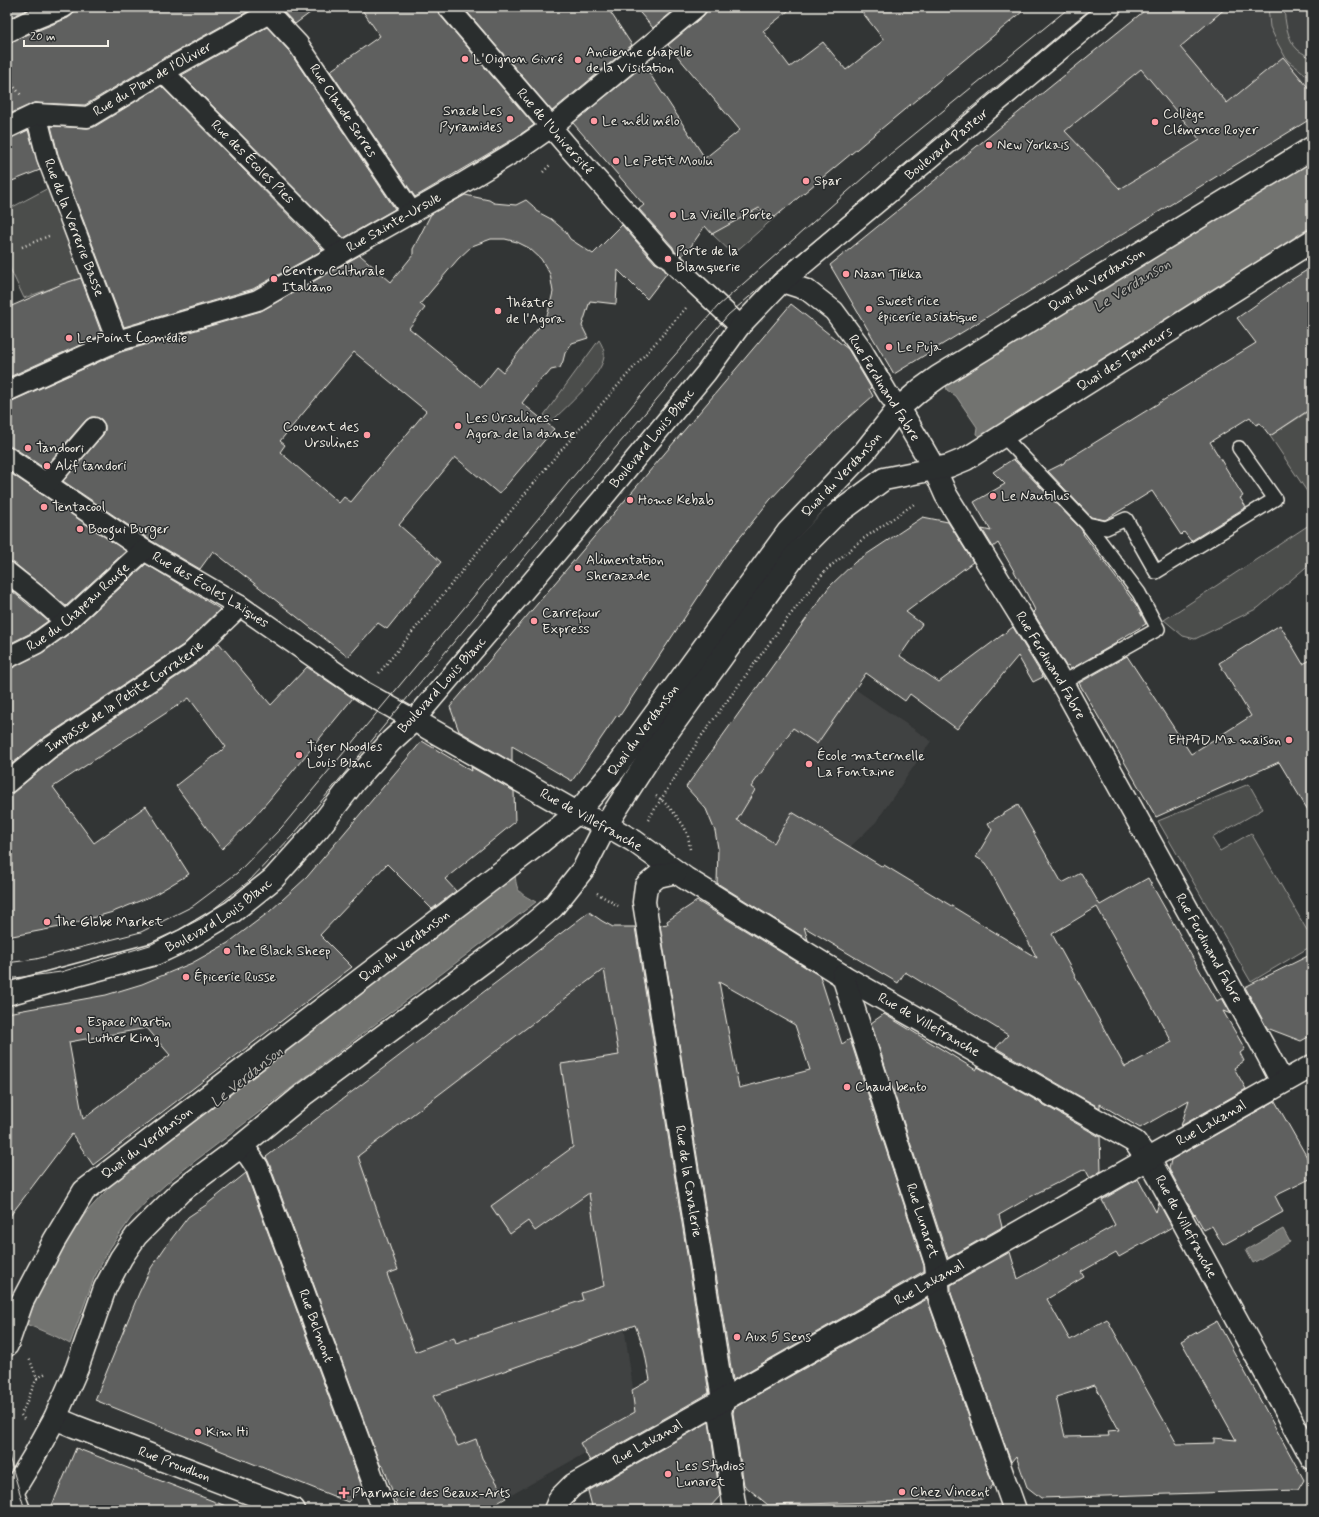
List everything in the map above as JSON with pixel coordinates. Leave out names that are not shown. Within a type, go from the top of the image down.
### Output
[{"type":"street","points":[[7,32],[64,7]]},
{"type":"street","name":"Rue de l'Université","points":[[448,7],[551,127],[668,259],[740,326]]},
{"type":"street","name":"Rue Sainte-Ursule","points":[[7,391],[117,340],[258,300],[412,213],[514,152],[551,127],[696,7]]},
{"type":"street","name":"Boulevard Pasteur","points":[[782,282],[1111,7]]},
{"type":"street","name":"Rue du Plan de l'Olivier","points":[[7,128],[36,114],[88,117],[163,72],[269,13]]},
{"type":"street","name":"Rue Claude Serres","points":[[269,13],[298,44],[412,213]]},
{"type":"street","name":"Rue des Écoles Pies","points":[[163,72],[342,252]]},
{"type":"street","name":"Rue de la Verrerie Basse","points":[[36,114],[47,157],[117,340]]},
{"type":"street","name":"Quai du Verdanson","points":[[7,1345],[14,1304],[84,1191],[577,813],[615,770],[788,532],[865,451],[899,408],[938,377],[1312,148]]},
{"type":"street","name":"Quai des Tanneurs","points":[[934,468],[949,466],[966,460],[1312,241]]},
{"type":"street","name":"Boulevard Louis Blanc","points":[[7,994],[155,954],[185,940],[232,912],[273,879],[318,829],[354,782],[391,741],[414,720],[618,480],[706,373],[740,326],[782,282]]},
{"type":"street","name":"Rue Ferdinand Fabre","points":[[782,282],[807,290],[834,311],[859,345],[888,394],[899,408],[934,468],[946,495],[1062,683],[1268,1055],[1301,1076]]},
{"type":"street","points":[[46,484],[94,428]]},
{"type":"street","name":"Rue des Écoles Laïques","points":[[7,457],[144,550],[240,606],[364,692],[414,720]]},
{"type":"street","name":"Quai du Verdanson","points":[[11,1495],[55,1418],[77,1368],[105,1288],[121,1258],[136,1236],[182,1191],[240,1147],[303,1095],[521,934],[552,907],[584,868],[606,825],[651,755],[797,553],[834,516],[884,479],[934,468]]},
{"type":"street","name":"Rue du Chapeau Rouge","points":[[7,658],[37,643],[66,622],[144,550]]},
{"type":"street","points":[[7,572],[36,595],[66,622]]},
{"type":"street","name":"Impasse de la Petite Corraterie","points":[[7,783],[48,749],[190,654],[240,606]]},
{"type":"street","name":"Rue de Villefranche","points":[[414,720],[577,813],[606,825],[634,841],[676,872],[843,976],[1135,1142],[1155,1170],[1312,1458]]},
{"type":"street","name":"Rue de la Cavalerie","points":[[676,872],[658,876],[646,886],[644,902],[722,1400],[720,1412],[735,1510]]},
{"type":"street","name":"Rue Lunaret","points":[[843,976],[934,1256],[938,1278],[939,1296],[1015,1510]]},
{"type":"street","name":"Rue Lakanal","points":[[555,1510],[560,1498],[573,1485],[1148,1159],[1301,1076]]},
{"type":"street","name":"Rue Belmont","points":[[240,1147],[249,1156],[257,1168],[384,1510]]},
{"type":"street","name":"Rue Proudhon","points":[[55,1418],[294,1510]]},
{"type":"lane","points":[[1004,437],[1087,524],[1139,593],[1158,629],[1062,683]]},
{"type":"lane","points":[[1087,524],[1106,528],[1126,519],[1156,572],[1275,499],[1239,448]]},
{"type":"path","points":[[22,247],[73,227]]},
{"type":"path","points":[[364,692],[555,457],[701,290]]},
{"type":"path","points":[[662,800],[700,738],[787,620],[825,572],[863,539],[914,504]]},
{"type":"path","points":[[25,1421],[21,1415],[37,1378],[28,1356]]},
{"type":"shaded area","name":"Collège Clémence Royer","points":[[1148,7],[1312,7],[1312,118],[1108,243],[1000,127]]},
{"type":"shaded area","points":[[1268,7],[1284,7],[1286,24],[1291,41],[1298,50],[1312,59],[1312,77],[1309,77],[1287,60],[1270,27]]},
{"type":"shaded area","points":[[52,186],[87,276],[24,298],[7,262],[7,210]]},
{"type":"shaded area","points":[[750,208],[775,217],[733,254],[712,234]]},
{"type":"shaded area","points":[[599,340],[603,348],[604,357],[597,373],[582,391],[552,421],[544,415]]},
{"type":"shaded area","points":[[1312,409],[1312,499],[1270,436]]},
{"type":"shaded area","points":[[1312,523],[1312,562],[1258,608],[1195,639],[1183,636],[1164,620]]},
{"type":"shaded area","name":"École maternelle La Fontaine","points":[[779,659],[843,705],[855,689],[931,741],[876,822],[850,847],[792,812],[774,843],[737,820],[717,850],[715,831],[710,817],[700,801],[686,788]]},
{"type":"shaded area","points":[[1249,784],[1263,809],[1212,838],[1220,851],[1251,833],[1312,939],[1312,943],[1308,948],[1251,982],[1158,821]]},
{"type":"shaded area","points":[[590,911],[602,921],[613,927],[635,927],[656,1061],[624,1326],[633,1389],[636,1424],[485,1510],[429,1456],[418,1361],[328,1110]]},
{"type":"water","name":"Le Verdanson","points":[[1312,157],[1312,226],[983,439],[976,434],[977,427],[956,396],[947,390],[946,384]]},
{"type":"water","points":[[515,872],[516,884],[522,894],[536,902],[174,1177],[148,1200],[131,1218],[110,1248],[94,1278],[70,1344],[26,1324],[47,1271],[85,1214],[113,1183]]},
{"type":"water","points":[[1283,1229],[1290,1242],[1253,1263],[1246,1250]]},
{"type":"building","points":[[7,7],[33,7],[7,19]]},
{"type":"building","points":[[75,7],[256,7],[157,62],[85,105],[34,103],[7,115],[7,43],[68,18],[73,14]]},
{"type":"building","points":[[279,7],[318,7],[295,24]]},
{"type":"building","points":[[360,7],[437,7],[439,14],[534,125],[515,138],[415,197],[330,71],[380,36]]},
{"type":"building","points":[[463,7],[607,7],[632,45],[552,111]]},
{"type":"building","points":[[635,7],[678,7],[653,28]]},
{"type":"building","points":[[707,7],[793,7],[763,31],[790,67],[823,42],[846,70],[884,40],[858,7],[1028,7],[775,217],[759,208],[712,234],[705,226],[687,252],[686,251],[682,256],[675,252],[673,247],[639,209],[644,205],[573,123],[644,65],[705,158],[740,130],[668,45],[703,16],[707,11]]},
{"type":"building","points":[[1149,7],[1227,7],[1180,47],[1227,103],[1283,57],[1312,92],[1312,118],[894,374],[830,265]],"holes":[[[1141,69],[1200,140],[1120,189],[1065,131]]]},
{"type":"building","points":[[267,27],[289,51],[395,209],[344,238],[182,75]]},
{"type":"building","points":[[161,86],[323,250],[253,289],[124,327],[58,154],[51,126],[94,127]]},
{"type":"building","points":[[28,130],[40,170],[7,183],[7,139]]},
{"type":"building","points":[[465,195],[489,200],[494,203],[516,205],[526,200],[536,211],[551,219],[565,231],[570,239],[593,254],[622,225],[655,263],[662,266],[667,273],[647,299],[618,270],[616,304],[590,301],[582,326],[588,338],[572,343],[565,353],[560,368],[551,370],[546,376],[543,376],[522,403],[554,429],[499,494],[455,457],[399,525],[441,562],[387,629],[378,623],[348,657],[213,551],[200,569],[150,540],[63,481],[103,435],[105,425],[101,419],[91,417],[86,420],[44,468],[13,447],[7,446],[7,402],[121,352],[261,311],[360,255],[391,282],[413,255],[413,249],[431,214]],"holes":[[[491,239],[505,239],[517,242],[529,248],[541,259],[550,274],[553,292],[548,313],[539,327],[503,372],[497,367],[481,387],[409,328],[425,308],[420,304],[458,259],[472,246]],[[354,352],[426,411],[351,502],[344,497],[339,503],[280,452],[285,445],[280,441]]]},
{"type":"building","points":[[1312,267],[1312,408],[1270,436],[1260,423],[1256,425],[1250,417],[1210,442],[1243,496],[1240,498],[1246,507],[1191,541],[1184,532],[1181,535],[1152,491],[1105,520],[1091,517],[1048,471],[1064,463],[1256,343],[1237,318]]},
{"type":"building","points":[[81,278],[102,335],[7,378],[7,308],[62,284]]},
{"type":"building","points":[[791,304],[848,349],[871,388],[869,389],[873,396],[841,424],[770,500],[726,555],[619,717],[617,715],[572,781],[512,746],[512,762],[459,731],[450,707]]},
{"type":"building","points":[[1013,459],[1081,529],[1083,534],[1137,606],[1146,624],[1071,669],[1068,665],[1066,666],[1033,612],[1035,610],[1027,594],[998,543],[993,547],[982,529],[991,531],[974,502],[1005,484],[993,472]]},
{"type":"building","points":[[7,471],[126,551],[66,606],[14,563],[7,561]]},
{"type":"building","points":[[923,517],[948,522],[973,562],[906,612],[922,624],[900,656],[939,682],[1013,627],[1043,677],[1033,682],[1018,656],[957,729],[910,694],[905,701],[866,673],[817,744],[793,728],[751,787],[755,790],[737,820],[774,843],[792,812],[883,867],[884,865],[1037,958],[986,863],[976,857],[992,830],[988,823],[1018,805],[1062,883],[1081,873],[1100,905],[1148,878],[1217,1001],[1222,998],[1231,1014],[1223,1011],[1245,1049],[1240,1053],[1244,1061],[1234,1068],[1246,1089],[1181,1126],[1189,1100],[1140,1128],[1100,1104],[1100,1108],[996,1048],[1008,1035],[905,972],[898,983],[804,927],[808,940],[717,883],[718,848],[715,831],[706,809],[686,787],[829,587],[855,562]],"holes":[[[1097,907],[1172,1042],[1125,1067],[1052,934]]]},
{"type":"building","points":[[146,564],[220,609],[183,645],[42,739],[7,768],[7,669],[42,653],[73,631]]},
{"type":"building","points":[[7,587],[48,621],[31,633],[7,645]]},
{"type":"building","points":[[1280,625],[1303,664],[1312,659],[1312,817],[1279,762],[1156,817],[1079,683],[1127,656],[1191,754],[1251,716],[1219,663]]},
{"type":"building","points":[[219,643],[271,705],[307,667],[353,698],[269,800],[248,824],[222,849],[176,786],[226,747],[189,698],[53,787],[94,843],[146,806],[189,874],[154,895],[113,912],[60,927],[7,937],[7,794],[14,792],[55,758],[196,664]]},
{"type":"building","points":[[422,741],[472,771],[471,767],[514,791],[515,822],[445,879],[456,891],[432,909],[387,864],[320,935],[352,967],[93,1165],[72,1134],[7,1220],[7,1013],[106,995],[142,984],[192,963],[228,943],[269,912],[307,877]],"holes":[[[147,1028],[170,1055],[83,1119],[69,1042]]]},
{"type":"building","points":[[697,901],[820,976],[842,1044],[850,1039],[924,1266],[924,1271],[733,1380],[660,925],[668,924],[667,921]],"holes":[[[719,982],[795,1025],[810,1070],[739,1088]]]},
{"type":"building","points":[[589,912],[613,927],[635,927],[709,1393],[590,1461],[580,1443],[635,1412],[632,1390],[650,1380],[644,1349],[635,1325],[433,1396],[458,1446],[476,1439],[482,1458],[506,1498],[485,1510],[399,1510],[383,1465],[381,1467],[266,1157]],"holes":[[[604,969],[619,1055],[561,1064],[573,1147],[491,1206],[510,1234],[528,1221],[535,1231],[589,1193],[604,1286],[581,1293],[583,1300],[456,1343],[454,1337],[415,1352],[387,1274],[398,1270],[358,1156]]]},
{"type":"building","points":[[1312,954],[1312,1035],[1301,1041],[1267,1028],[1245,987]]},
{"type":"building","points":[[884,1014],[976,1070],[978,1067],[1100,1137],[1101,1171],[1090,1178],[1085,1169],[1039,1192],[999,1215],[1002,1227],[948,1258],[871,1023]]},
{"type":"building","points":[[1275,1101],[1312,1166],[1312,1178],[1275,1196],[1283,1212],[1223,1245],[1212,1226],[1204,1230],[1195,1214],[1194,1215],[1169,1169],[1171,1160]]},
{"type":"building","points":[[246,1173],[362,1487],[348,1502],[95,1400],[139,1293],[151,1268],[188,1217],[206,1205]]},
{"type":"building","points":[[1138,1179],[1156,1212],[1159,1203],[1172,1227],[1119,1257],[1116,1252],[1081,1272],[1084,1277],[1047,1299],[1070,1340],[1107,1319],[1177,1444],[1214,1443],[1214,1438],[1236,1440],[1181,1341],[1217,1321],[1304,1480],[1298,1490],[1041,1498],[1027,1487],[1016,1456],[1011,1462],[951,1293],[951,1285],[1010,1252],[1018,1279],[1115,1225],[1102,1200]],"holes":[[[1095,1385],[1119,1430],[1108,1431],[1109,1436],[1065,1437],[1056,1397]]]},
{"type":"building","points":[[927,1299],[993,1485],[982,1499],[768,1505],[744,1485],[733,1413],[734,1408]]},
{"type":"building","name":"Les Studios Lunaret","points":[[709,1422],[720,1496],[710,1507],[593,1510],[588,1491]]},
{"type":"building","points":[[76,1448],[231,1508],[230,1510],[50,1510]]},
{"type":"tram line","points":[[7,963],[36,959],[141,932],[193,906],[237,873],[282,827],[660,372],[718,306],[889,155],[1070,7]]},
{"type":"tram line","points":[[7,979],[61,972],[150,945],[202,918],[248,882],[294,834],[728,315],[954,122],[1093,7]]},
{"type":"tram line","points":[[7,1450],[25,1510]]},
{"type":"place","name":"L'Oignon Givré","points":[[465,59]]},
{"type":"place","name":"Ancienne chapelle de la Visitation","points":[[578,60]]},
{"type":"place","name":"Snack Les Pyramides","points":[[510,119]]},
{"type":"place","name":"Le méli mélo","points":[[594,121]]},
{"type":"place","name":"Collège Clémence Royer","points":[[1155,122]]},
{"type":"place","name":"New Yorkais","points":[[989,145]]},
{"type":"place","name":"Le Petit Moulu","points":[[616,161]]},
{"type":"place","name":"Spar","points":[[806,181]]},
{"type":"place","name":"La Vieille Porte","points":[[673,215]]},
{"type":"place","name":"Porte de la Blanquerie","points":[[668,259]]},
{"type":"place","name":"Naan Tikka","points":[[846,274]]},
{"type":"place","name":"Centro Culturale Italiano","points":[[274,279]]},
{"type":"place","name":"Sweet rice épicerie asiatique","points":[[869,309]]},
{"type":"place","name":"Théatre de l'Agora","points":[[498,311]]},
{"type":"place","name":"Le Point Comédie","points":[[69,338]]},
{"type":"place","name":"Le Puja","points":[[889,347]]},
{"type":"place","name":"Les Ursulines - Agora de la danse","points":[[458,426]]},
{"type":"place","name":"Couvent des Ursulines","points":[[367,435]]},
{"type":"place","name":"Tandoori","points":[[28,448]]},
{"type":"place","name":"Alif tandori","points":[[47,466]]},
{"type":"place","name":"Le Nautilus","points":[[993,496]]},
{"type":"place","name":"Home Kebab","points":[[630,500]]},
{"type":"place","name":"Tentacool","points":[[44,507]]},
{"type":"place","name":"Boogui Burger","points":[[80,529]]},
{"type":"place","name":"Alimentation Sherazade","points":[[578,568]]},
{"type":"place","name":"Carrefour Express","points":[[534,621]]},
{"type":"place","name":"EHPAD Ma maison","points":[[1289,740]]},
{"type":"place","name":"Tiger Noodles Louis Blanc","points":[[299,755]]},
{"type":"place","name":"École maternelle La Fontaine","points":[[809,764]]},
{"type":"place","name":"The Globe Market","points":[[47,922]]},
{"type":"place","name":"The Black Sheep","points":[[227,951]]},
{"type":"place","name":"Épicerie Russe","points":[[186,977]]},
{"type":"place","name":"Espace Martin Luther King","points":[[79,1030]]},
{"type":"place","name":"Chaud bento","points":[[847,1087]]},
{"type":"place","name":"Aux 5 Sens","points":[[737,1337]]},
{"type":"place","name":"Kim Hi","points":[[198,1432]]},
{"type":"place","name":"Les Studios Lunaret","points":[[668,1474]]},
{"type":"place","name":"Chez Vincent","points":[[902,1492]]},
{"type":"place","name":"Pharmacie des Beaux-Arts","points":[[344,1493]]}]
